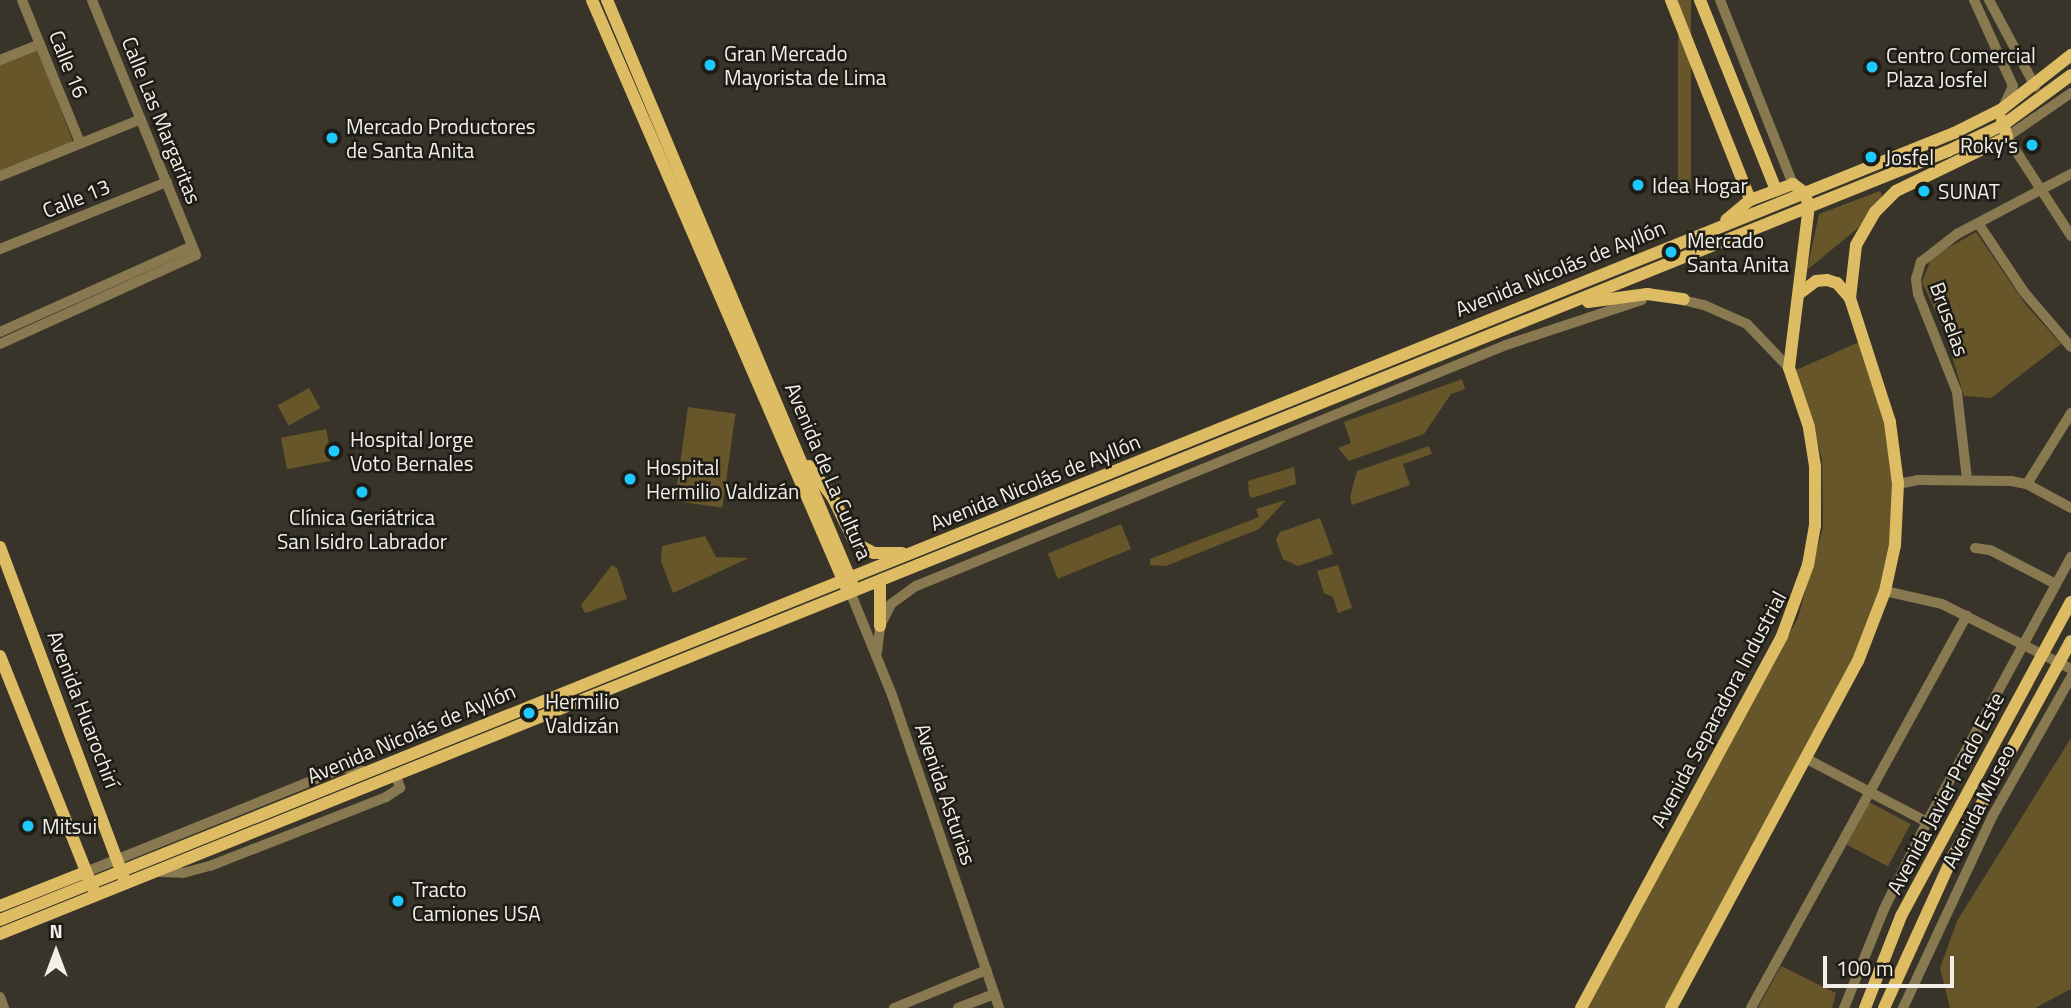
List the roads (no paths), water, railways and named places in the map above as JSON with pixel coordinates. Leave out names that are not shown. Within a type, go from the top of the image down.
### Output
[{"type":"main road","name":"Avenida de La Cultura","points":[[592,0],[803,459],[851,594]]},
{"type":"main road","name":"Avenida de La Cultura","points":[[607,0],[847,579]]},
{"type":"main road","points":[[1671,0],[1750,200]]},
{"type":"main road","points":[[1700,0],[1776,190]]},
{"type":"main road","name":"Avenida Nicolás de Ayllón","points":[[0,920],[1720,225],[1799,188],[1955,133],[2002,109],[2032,81],[2071,55]]},
{"type":"main road","name":"Avenida Nicolás de Ayllón","points":[[1850,298],[1851,264],[1859,236],[1883,203],[1903,186],[2005,131],[2071,75]]},
{"type":"main road","points":[[2002,109],[2005,131]]},
{"type":"main road","name":"Avenida Nicolás de Ayllón","points":[[0,934],[237,841],[398,782],[880,582],[1809,206],[2005,131]]},
{"type":"main road","points":[[1720,225],[1750,200],[1776,190],[1799,188]]},
{"type":"main road","name":"Avenida Separadora Industrial","points":[[1581,1008],[1782,636],[1805,583],[1815,526],[1815,467],[1809,427],[1789,368],[1809,206],[1799,188]]},
{"type":"main road","points":[[1675,1007],[1858,662],[1885,591],[1895,545],[1898,484],[1890,422],[1850,298],[1837,283],[1827,280],[1806,286],[1799,294]]},
{"type":"main road","points":[[1557,309],[1627,295],[1684,299]]},
{"type":"main road","points":[[803,459],[823,482],[855,543],[874,553],[916,551]]},
{"type":"main road","name":"Avenida Huarochirí","points":[[0,547],[120,858],[121,872],[127,885]]},
{"type":"main road","points":[[880,582],[880,626]]},
{"type":"main road","name":"Avenida Javier Prado Este","points":[[1865,1008],[1900,916],[2071,602]]},
{"type":"main road","points":[[2055,631],[2061,641],[2071,641]]},
{"type":"main road","name":"Avenida Javier Prado Este","points":[[1884,1008],[1920,922],[1998,772],[2071,641]]},
{"type":"main road","points":[[0,656],[96,897]]},
{"type":"main road","points":[[1985,757],[1994,761],[1998,772]]},
{"type":"main road","points":[[229,813],[237,841]]},
{"type":"main road","name":"Avenida Nicolás de Ayllón","points":[[0,906],[86,872]]},
{"type":"street","name":"Calle 16","points":[[22,0],[80,143]]},
{"type":"street","name":"Calle Las Margaritas","points":[[92,0],[194,251],[117,286]]},
{"type":"street","points":[[1720,0],[1799,188]]},
{"type":"street","points":[[1974,0],[2013,86]]},
{"type":"street","points":[[1989,0],[2032,81],[2013,86],[2002,109]]},
{"type":"street","points":[[0,60],[40,44]]},
{"type":"street","name":"Avenida Nicolás de Ayllón","points":[[2005,131],[2071,93]]},
{"type":"street","points":[[0,176],[141,119]]},
{"type":"street","points":[[2005,131],[2071,236]]},
{"type":"street","name":"Bruselas","points":[[1967,479],[1957,392],[1916,279],[1931,251],[2043,193],[2071,174]]},
{"type":"street","name":"Calle 13","points":[[0,249],[167,182]]},
{"type":"street","points":[[1980,226],[2021,287],[2071,347]]},
{"type":"street","points":[[0,332],[117,286]]},
{"type":"street","points":[[0,343],[117,286]]},
{"type":"street","points":[[877,652],[880,626],[891,604],[916,586],[1289,432],[1619,305],[1684,299],[1747,324],[1789,368]]},
{"type":"street","points":[[2027,484],[2071,413]]},
{"type":"street","points":[[1898,484],[1967,479],[2027,484],[2071,508]]},
{"type":"street","points":[[1975,548],[1990,550],[2056,584]]},
{"type":"street","points":[[1844,1008],[1884,909],[1927,822],[2071,557]]},
{"type":"street","points":[[1885,591],[1941,604],[2071,669]]},
{"type":"street","name":"Avenida Asturias","points":[[851,594],[877,652],[999,1008]]},
{"type":"street","points":[[1751,1008],[1967,615]]},
{"type":"street","name":"Avenida Museo","points":[[1903,1008],[1993,815],[2071,677]]},
{"type":"street","points":[[1807,759],[1927,822]]},
{"type":"street","name":"Avenida Nicolás de Ayllón","points":[[86,872],[343,768],[364,771]]},
{"type":"street","name":"Avenida Nicolás de Ayllón","points":[[160,872],[183,873],[210,866],[273,841],[398,782]]},
{"type":"street","points":[[894,1008],[986,970]]},
{"type":"street","points":[[958,1008],[995,993]]},
{"type":"street","points":[[0,997],[4,1008]]},
{"type":"place","name":"Gran Mercado Mayorista de Lima","points":[[710,65]]},
{"type":"place","name":"Centro Comercial Plaza Josfel","points":[[1872,67]]},
{"type":"place","name":"Mercado Productores de Santa Anita","points":[[332,138]]},
{"type":"place","name":"Roky's","points":[[2032,145]]},
{"type":"place","name":"Josfel","points":[[1871,157]]},
{"type":"place","name":"Idea Hogar","points":[[1638,185]]},
{"type":"place","name":"SUNAT","points":[[1924,191]]},
{"type":"place","name":"Mercado Santa Anita","points":[[1671,252]]},
{"type":"place","name":"Hospital Jorge Voto Bernales","points":[[334,451]]},
{"type":"place","name":"Hospital Hermilio Valdizán","points":[[630,479]]},
{"type":"place","name":"Clínica Geriátrica San Isidro Labrador","points":[[362,492]]},
{"type":"place","name":"Hermilio Valdizán","points":[[529,713]]},
{"type":"place","name":"Mitsui","points":[[28,826]]},
{"type":"place","name":"Tracto Camiones USA","points":[[398,901]]}]
